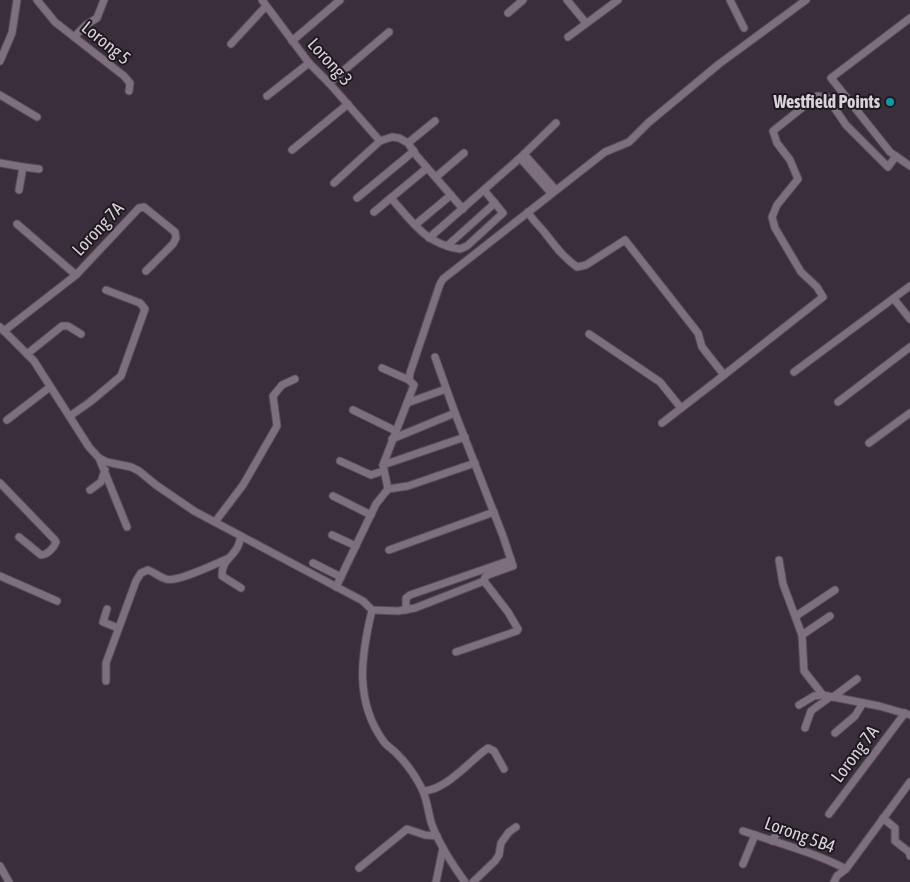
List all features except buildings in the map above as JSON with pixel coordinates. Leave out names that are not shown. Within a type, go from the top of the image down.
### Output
[{"type":"street","points":[[0,61],[12,33],[17,0]]},
{"type":"street","name":"Lorong 5","points":[[37,0],[55,22],[124,76],[130,83],[130,91]]},
{"type":"street","points":[[74,37],[86,25],[97,18],[104,0]]},
{"type":"street","points":[[292,41],[340,0]]},
{"type":"street","points":[[508,13],[522,0]]},
{"type":"street","points":[[567,0],[586,23]]},
{"type":"street","points":[[568,36],[618,0]]},
{"type":"street","points":[[730,0],[744,28]]},
{"type":"street","points":[[409,380],[443,279],[605,152],[629,142],[648,123],[719,64],[806,0]]},
{"type":"street","points":[[231,44],[264,3]]},
{"type":"street","name":"Lorong 3","points":[[264,3],[309,63],[329,82],[380,141]]},
{"type":"street","points":[[910,18],[831,78],[885,146],[910,166]]},
{"type":"street","points":[[329,82],[389,32]]},
{"type":"street","points":[[267,96],[309,63]]},
{"type":"street","points":[[0,95],[37,117]]},
{"type":"street","points":[[662,423],[823,297],[817,287],[801,272],[776,228],[772,216],[777,205],[798,179],[790,160],[777,143],[773,131],[817,96],[827,97],[846,125],[888,167],[896,156]]},
{"type":"street","points":[[292,150],[348,104]]},
{"type":"street","points":[[408,143],[435,122]]},
{"type":"street","points":[[429,238],[522,156],[556,122]]},
{"type":"street","points":[[334,183],[380,141],[392,137],[399,138],[408,143],[463,209]]},
{"type":"street","points":[[357,198],[414,151]]},
{"type":"street","points":[[436,178],[464,153]]},
{"type":"street","points":[[522,156],[553,191]]},
{"type":"street","points":[[0,163],[39,169]]},
{"type":"street","points":[[19,190],[23,167]]},
{"type":"street","points":[[374,212],[427,168]]},
{"type":"street","points":[[391,198],[429,238],[460,249],[467,246],[503,212],[484,190]]},
{"type":"street","points":[[415,225],[451,195]]},
{"type":"street","points":[[448,246],[495,203]]},
{"type":"street","name":"Lorong 7A","points":[[2,329],[76,275],[141,207],[144,207],[175,232],[176,238],[173,244],[146,271]]},
{"type":"street","points":[[528,212],[564,258],[577,267],[586,265],[625,240],[698,332],[702,347],[724,375]]},
{"type":"street","points":[[17,224],[76,275]]},
{"type":"street","points":[[794,372],[910,286]]},
{"type":"street","points":[[70,416],[121,376],[145,309],[140,303],[106,290]]},
{"type":"street","points":[[894,298],[910,319]]},
{"type":"street","points":[[27,354],[62,326],[68,326],[81,334]]},
{"type":"street","points":[[2,329],[27,354],[70,416],[89,448],[99,458],[139,471],[192,510],[363,601],[372,610],[406,610],[484,581],[488,575],[513,566],[435,357]]},
{"type":"street","points":[[589,334],[660,382],[681,408]]},
{"type":"street","points":[[838,402],[910,348]]},
{"type":"street","points":[[382,368],[409,380],[414,386],[392,439],[383,468],[388,483],[388,490]]},
{"type":"street","points":[[215,522],[242,485],[277,426],[273,396],[282,385],[295,379]]},
{"type":"street","points":[[7,420],[50,387]]},
{"type":"street","points":[[407,403],[446,389]]},
{"type":"street","points":[[353,410],[396,431]]},
{"type":"street","points":[[392,439],[455,413]]},
{"type":"street","points":[[869,443],[910,413]]},
{"type":"street","points":[[340,461],[371,475],[383,468],[465,437]]},
{"type":"street","points":[[99,458],[127,527]]},
{"type":"street","points":[[336,588],[376,504],[388,490],[408,486],[475,462]]},
{"type":"street","points":[[90,490],[101,482],[105,470]]},
{"type":"street","points":[[0,483],[56,542],[53,548],[40,555],[19,537]]},
{"type":"street","points":[[333,496],[371,515]]},
{"type":"street","points":[[389,550],[494,512]]},
{"type":"street","points":[[332,535],[356,546]]},
{"type":"street","points":[[106,680],[106,663],[136,581],[141,573],[148,570],[171,580],[183,576],[226,559],[237,548],[241,536]]},
{"type":"street","points":[[226,559],[222,576],[241,588]]},
{"type":"street","points":[[406,610],[406,598],[410,595],[510,560]]},
{"type":"street","points":[[779,560],[782,584],[802,635],[804,671],[829,696]]},
{"type":"street","points":[[313,563],[341,577]]},
{"type":"street","points":[[0,576],[57,601]]},
{"type":"street","points":[[456,652],[504,636],[518,629],[508,612],[484,581]]},
{"type":"street","points":[[796,616],[834,590]]},
{"type":"street","points":[[106,609],[103,622],[118,628]]},
{"type":"street","points":[[372,610],[361,669],[362,684],[374,728],[386,744],[409,767],[423,791],[437,836],[465,882]]},
{"type":"street","points":[[802,635],[830,616]]},
{"type":"street","points":[[805,728],[810,711],[829,696],[858,679]]},
{"type":"street","points":[[799,705],[814,696],[829,696],[907,714]]},
{"type":"street","points":[[835,733],[855,716],[863,703]]},
{"type":"street","name":"Lorong 7A","points":[[829,814],[907,714]]},
{"type":"street","points":[[423,791],[434,790],[469,765],[488,748],[492,749],[504,769]]},
{"type":"street","points":[[834,882],[837,876],[846,869],[910,782]]},
{"type":"street","points":[[884,818],[895,828],[895,841],[909,852],[910,856]]},
{"type":"street","points":[[473,882],[495,861],[499,855],[501,843],[516,826]]},
{"type":"street","points":[[359,868],[407,828],[425,835],[437,836]]},
{"type":"street","name":"Lorong 5B4","points":[[743,831],[816,855],[846,869]]},
{"type":"street","points":[[772,841],[777,834]]},
{"type":"street","points":[[743,864],[755,835]]},
{"type":"street","points":[[436,882],[444,848]]},
{"type":"street","points":[[0,866],[9,882]]},
{"type":"place","name":"Westfield Points","points":[[890,102]]}]
